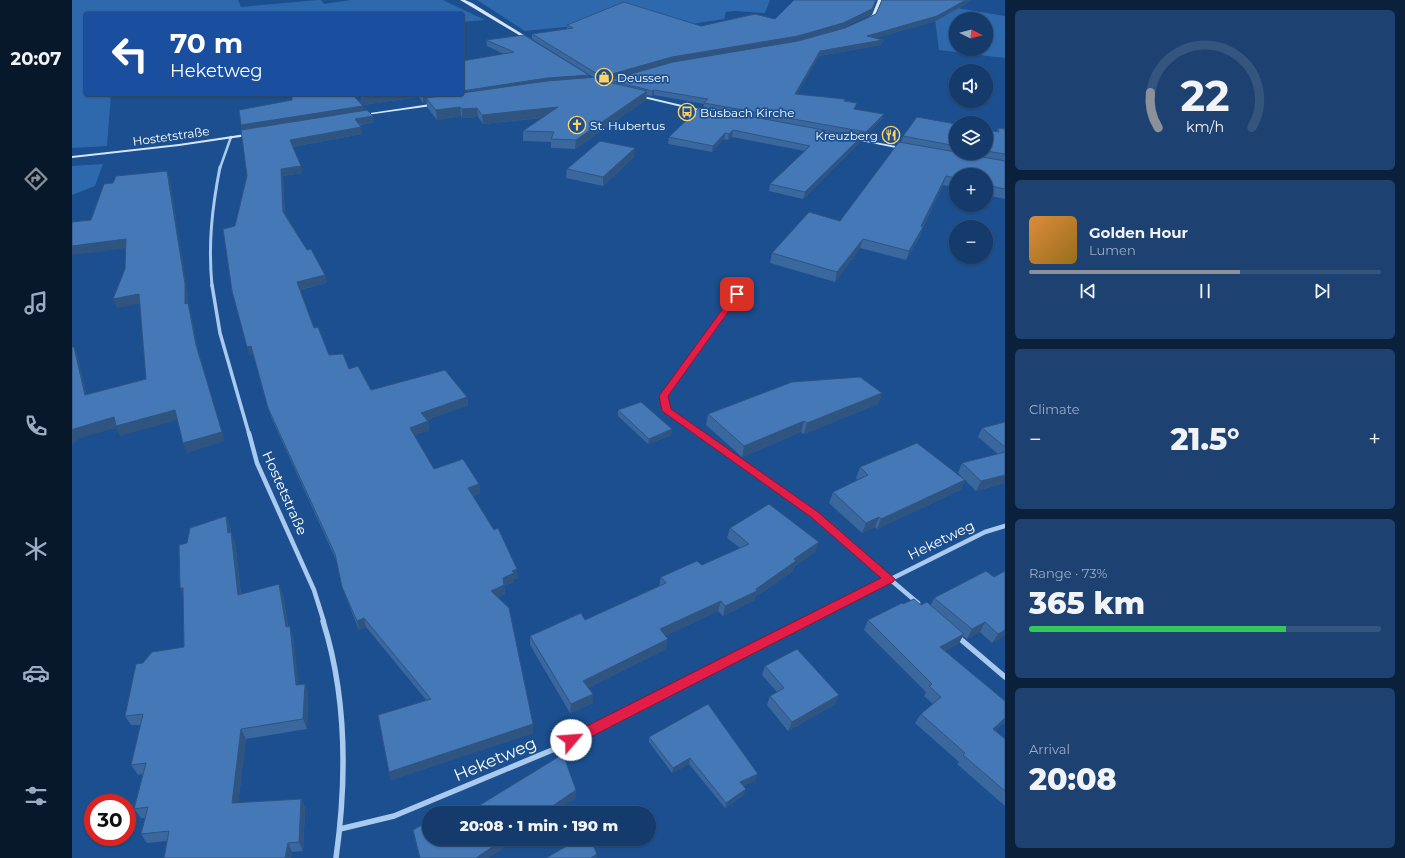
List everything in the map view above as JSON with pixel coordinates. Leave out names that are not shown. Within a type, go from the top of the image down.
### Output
[{"type":"street","points":[[462,0],[535,43]]},
{"type":"street","points":[[864,22],[873,16],[880,0]]},
{"type":"street","points":[[634,94],[714,113]]},
{"type":"street","points":[[353,116],[444,102]]},
{"type":"street","name":"Hostetstraße","points":[[72,157],[114,154],[260,132]]},
{"type":"street","name":"Hostetstraße","points":[[230,137],[220,166],[214,197],[209,252],[212,289],[220,333],[257,463],[289,531],[314,590],[333,652],[344,738],[340,828],[336,858]]},
{"type":"street","points":[[845,137],[912,150]]},
{"type":"street","points":[[737,294],[663,396],[666,411],[814,514],[926,610]]},
{"type":"street","name":"Heketweg","points":[[340,828],[394,816],[557,748],[890,579],[985,532],[1005,526]]},
{"type":"street","points":[[950,630],[1005,677]]},
{"type":"shaded area","points":[[72,0],[238,0],[241,7],[318,0],[321,0],[324,4],[351,0],[443,0],[485,20],[464,22],[464,12],[84,12],[84,96],[111,96],[107,146],[72,148]]},
{"type":"shaded area","points":[[477,0],[770,0],[765,13],[735,11],[726,12],[724,19],[674,27],[614,22],[525,31]]},
{"type":"shaded area","points":[[933,4],[981,12],[949,12],[949,51],[939,50]]},
{"type":"shaded area","points":[[993,14],[1005,16],[1005,58],[988,56],[993,56]]},
{"type":"shaded area","points":[[103,164],[95,186],[72,195],[72,166]]},
{"type":"building","points":[[794,0],[876,0],[872,9],[843,23],[798,36],[672,57],[612,74],[599,75],[532,34],[573,28],[567,25],[624,2],[701,26],[755,14],[775,19]]},
{"type":"building","points":[[882,0],[966,0],[937,16],[867,36],[883,40],[820,51],[795,94],[845,99],[844,101],[857,103],[854,109],[884,114],[866,132],[704,103],[708,99],[654,90],[652,91],[610,80],[673,62],[798,41],[845,28],[876,14]]},
{"type":"building","points":[[524,35],[589,75],[547,78],[464,91],[464,61],[514,52],[486,40]]},
{"type":"building","points":[[597,77],[612,83],[647,91],[576,140],[551,139],[554,132],[523,131],[558,107],[482,115],[477,108],[462,109],[460,107],[436,110],[426,98],[441,96],[464,96],[464,93],[547,81]]},
{"type":"building","points":[[292,96],[354,96],[363,106],[241,125],[239,110],[292,100]]},
{"type":"building","points":[[362,96],[378,96],[362,98]]},
{"type":"building","points":[[700,107],[861,137],[805,192],[770,184],[810,146],[733,130],[729,134],[725,133],[713,146],[669,137]]},
{"type":"building","points":[[367,110],[373,116],[355,119],[361,127],[290,140],[301,166],[281,169],[283,212],[307,250],[311,249],[325,275],[297,282],[314,328],[318,327],[329,355],[343,354],[349,369],[358,366],[371,390],[445,370],[467,397],[421,413],[428,421],[410,428],[434,469],[463,459],[479,484],[468,488],[494,530],[498,528],[517,569],[512,571],[514,573],[503,578],[504,585],[491,591],[509,608],[533,724],[389,772],[378,715],[431,699],[364,618],[357,621],[342,587],[335,554],[268,408],[251,346],[247,347],[232,291],[223,229],[235,226],[247,176],[241,130]]},
{"type":"building","points":[[917,117],[949,123],[949,145],[903,136]]},
{"type":"building","points":[[998,128],[1005,129],[1005,154],[993,152],[993,131],[999,132]]},
{"type":"building","points":[[600,141],[635,148],[603,177],[567,169]]},
{"type":"building","points":[[899,142],[949,151],[949,160],[993,159],[1005,161],[1005,189],[993,186],[993,168],[949,168],[949,177],[946,176],[921,226],[923,227],[909,251],[863,239],[837,272],[772,253],[809,212],[840,221]]},
{"type":"building","points":[[167,171],[185,284],[185,304],[188,303],[196,345],[222,432],[183,443],[175,410],[116,426],[114,417],[72,430],[72,347],[74,347],[85,395],[146,379],[139,294],[113,299],[125,269],[126,239],[72,246],[72,222],[91,220],[104,184],[113,183],[116,176]]},
{"type":"building","points":[[860,377],[882,393],[807,423],[804,421],[744,446],[708,414],[792,382]]},
{"type":"building","points":[[641,402],[672,429],[649,439],[618,410]]},
{"type":"building","points":[[1005,422],[1005,447],[982,428]]},
{"type":"building","points":[[917,443],[965,480],[881,519],[879,517],[866,523],[833,492],[868,475],[860,467]]},
{"type":"building","points":[[1005,452],[1005,475],[981,481],[962,463]]},
{"type":"building","points":[[769,504],[819,542],[794,559],[796,561],[756,589],[757,591],[725,606],[721,601],[660,629],[668,639],[583,681],[593,694],[571,704],[530,636],[581,613],[585,620],[666,583],[661,577],[697,561],[702,565],[749,544],[730,528]]},
{"type":"building","points":[[226,516],[228,533],[231,532],[238,595],[279,584],[286,627],[290,626],[296,685],[305,684],[303,719],[241,729],[232,803],[301,799],[299,842],[288,843],[285,858],[164,858],[169,831],[141,834],[148,807],[136,809],[136,801],[146,763],[131,765],[143,714],[125,716],[136,664],[143,663],[152,652],[184,647],[183,588],[180,588],[179,545],[187,543],[190,528]]},
{"type":"building","points":[[986,571],[994,577],[1005,571],[1005,630],[998,634],[985,622],[972,629],[934,598]]},
{"type":"building","points":[[914,599],[921,605],[927,602],[964,634],[940,647],[1005,701],[1005,718],[993,729],[1005,739],[1005,791],[963,755],[965,753],[921,714],[941,697],[929,686],[932,684],[868,620],[902,603],[903,604]]},
{"type":"building","points":[[797,649],[839,695],[792,722],[770,696],[784,688],[765,666]]},
{"type":"building","points":[[708,704],[758,774],[740,782],[746,789],[726,803],[690,758],[673,768],[649,737]]},
{"type":"building","points":[[563,754],[576,790],[552,806],[478,806]]},
{"type":"building","points":[[422,825],[422,846],[494,846],[476,858],[420,858],[413,830]]},
{"type":"building","points":[[567,846],[593,846],[597,854],[591,858],[546,858]]},
{"type":"place","name":"Deussen","points":[[604,77]]},
{"type":"place","name":"Büsbach Kirche","points":[[687,112]]},
{"type":"place","name":"St. Hubertus","points":[[577,125]]},
{"type":"place","name":"Kreuzberg","points":[[891,135]]},
{"type":"route","points":[[571,740],[890,579],[814,514],[666,411],[663,396],[716,326],[737,294]]}]
